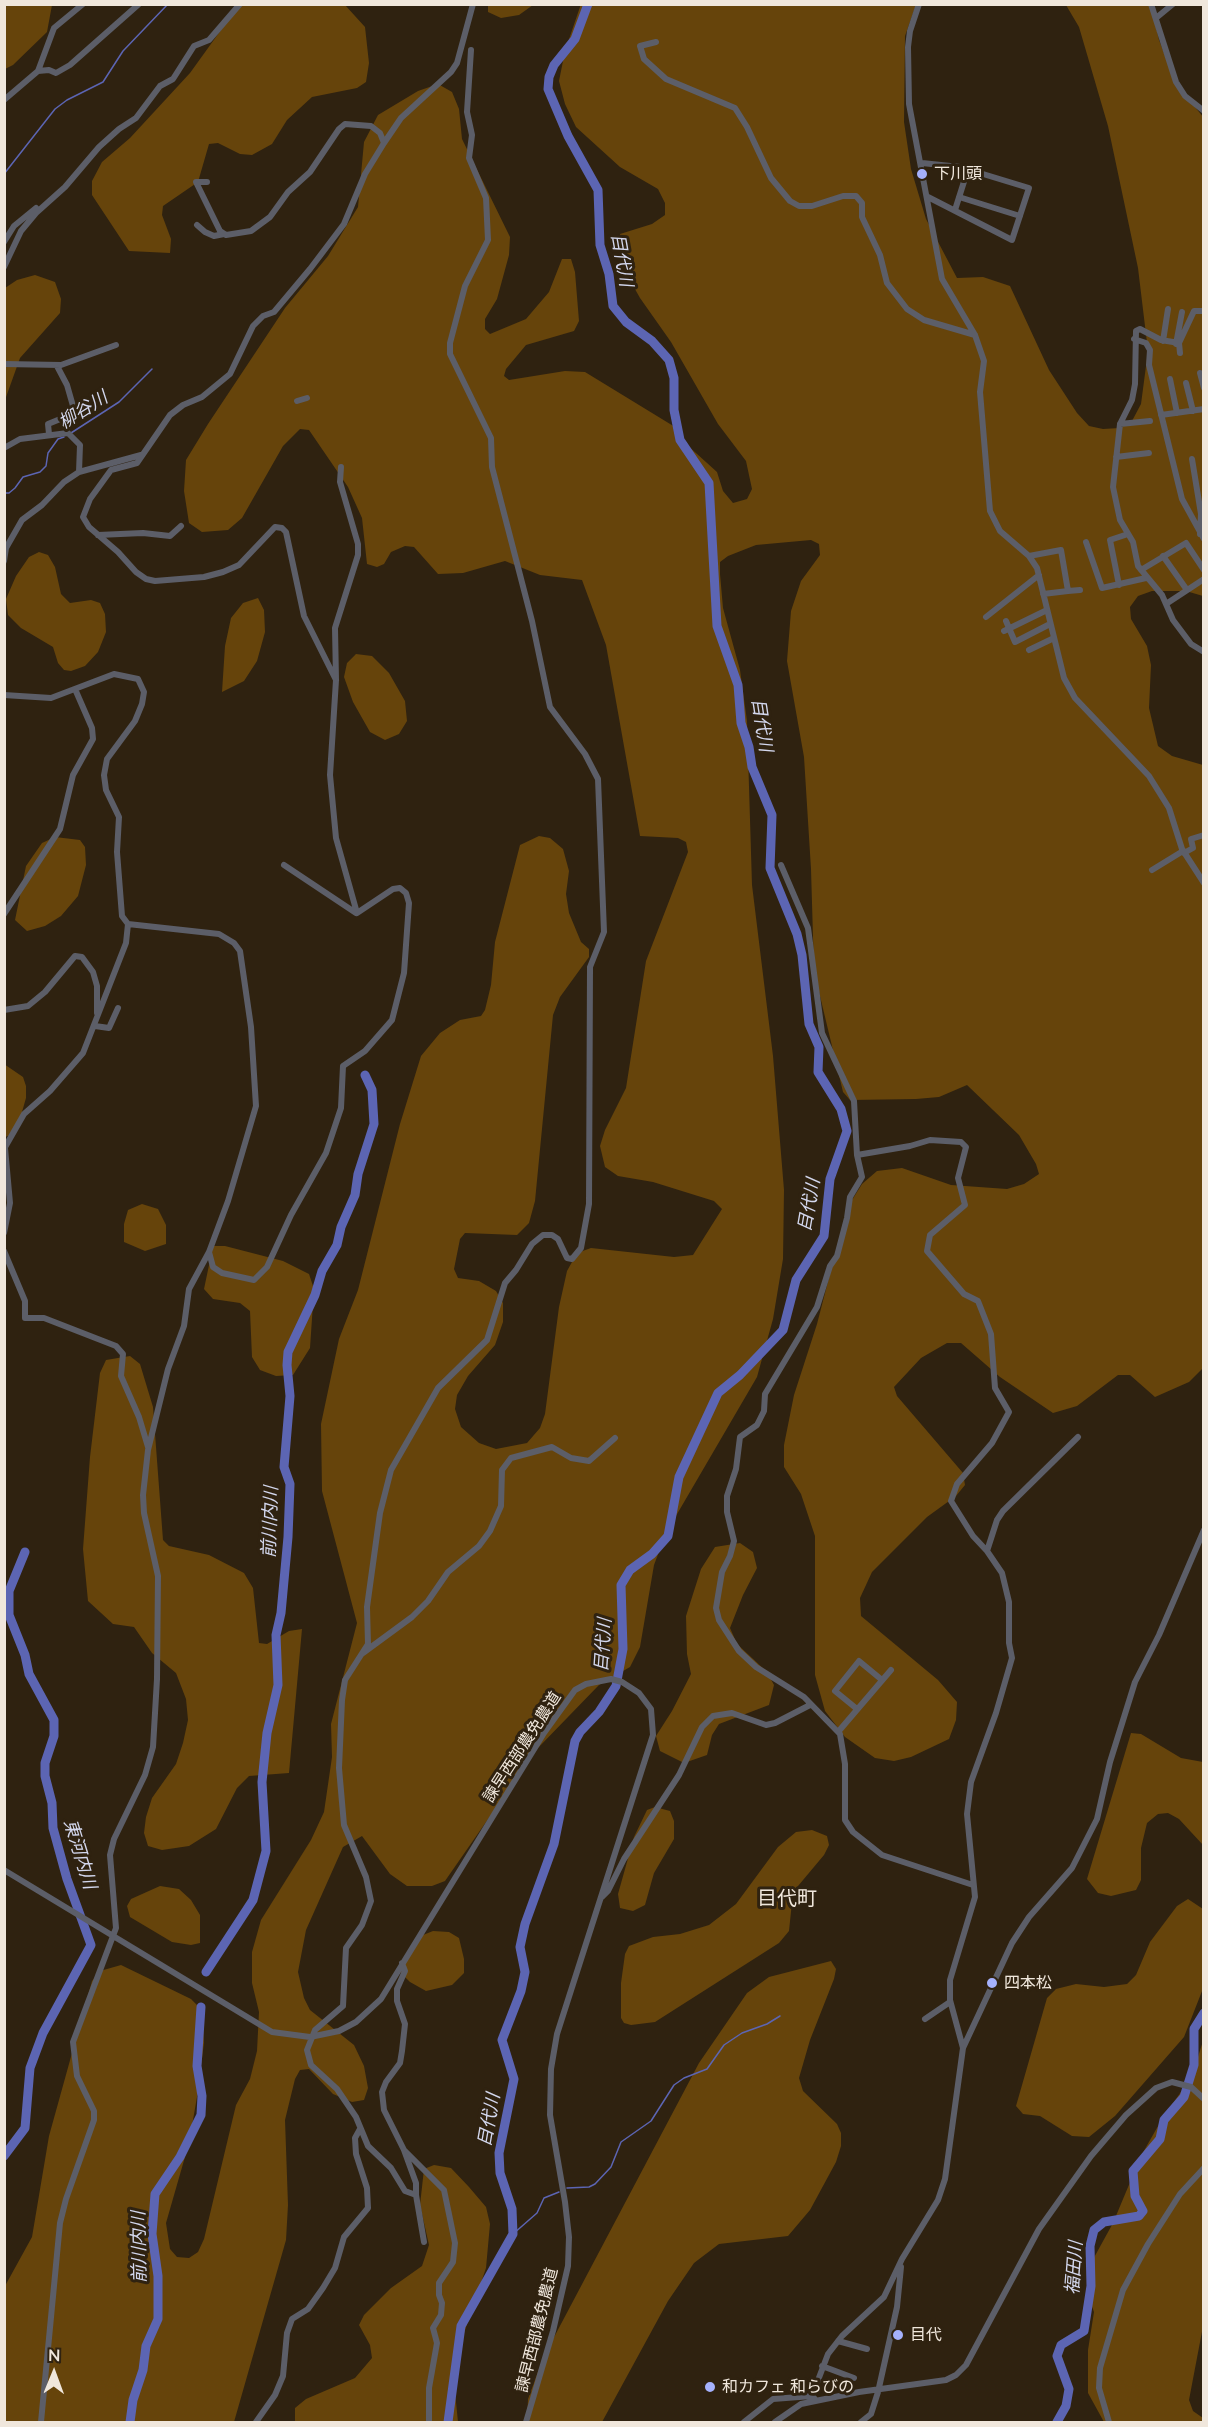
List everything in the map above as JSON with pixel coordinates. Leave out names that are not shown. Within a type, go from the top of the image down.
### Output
[{"type":"street","points":[[4,100],[38,71],[54,28],[82,4]]},
{"type":"street","points":[[38,71],[49,69],[56,73],[70,65],[139,4]]},
{"type":"street","points":[[4,242],[14,226],[65,187],[99,147],[119,129],[136,118],[160,86],[173,79],[194,46],[209,40],[240,4]]},
{"type":"street","points":[[336,680],[304,616],[286,532],[282,528],[275,527],[238,565],[224,572],[204,577],[161,581],[146,579],[136,573],[118,552],[89,527],[83,517],[90,499],[111,470],[136,463],[170,414],[183,405],[202,397],[230,374],[253,326],[263,316],[274,312],[344,224],[365,174],[401,118],[451,72],[457,63],[473,4]]},
{"type":"street","points":[[919,4],[910,32],[907,68],[909,104],[922,163],[942,279],[975,335],[984,361],[980,392],[990,511],[1000,531],[1029,556],[1039,575],[1064,678],[1075,698],[1149,776],[1169,807],[1183,852],[1203,883]]},
{"type":"street","points":[[1151,4],[1176,82],[1185,96],[1203,111]]},
{"type":"street","points":[[1156,18],[1173,4]]},
{"type":"street","points":[[656,42],[640,46],[644,60],[666,79],[735,108],[747,126],[771,178],[790,201],[799,206],[812,206],[843,196],[856,196],[862,203],[862,217],[880,255],[887,283],[907,309],[924,320],[975,335]]},
{"type":"street","points":[[416,2195],[405,2191],[391,2168],[368,2146],[356,2117],[337,2089],[311,2065],[307,2050],[315,2030],[343,2006],[346,1948],[362,1925],[371,1901],[366,1877],[344,1825],[339,1768],[345,1680],[368,1644],[367,1607],[380,1513],[392,1470],[438,1388],[487,1340],[498,1296],[532,1244],[543,1234],[552,1235],[558,1239],[567,1258],[572,1259],[581,1248],[589,1204],[590,968],[604,932],[601,796],[594,769],[550,707],[532,621],[492,467],[491,438],[450,354],[450,343],[465,286],[488,240],[486,198],[470,158],[472,135],[467,112],[471,50]]},
{"type":"street","points":[[197,225],[214,236],[251,231],[264,222],[288,192],[310,172],[339,129],[345,124],[371,126],[380,133],[384,143]]},
{"type":"street","points":[[922,163],[968,169],[1029,188],[1012,240],[928,196]]},
{"type":"street","points":[[955,210],[968,169]]},
{"type":"street","points":[[207,182],[196,182],[214,223],[224,234]]},
{"type":"street","points":[[959,197],[1020,216]]},
{"type":"street","points":[[4,267],[21,231],[44,205]]},
{"type":"street","points":[[1163,341],[1168,309]]},
{"type":"street","points":[[1178,343],[1194,311],[1203,311]]},
{"type":"street","points":[[1180,353],[1178,343],[1182,312]]},
{"type":"street","points":[[1178,343],[1163,341],[1140,329],[1136,331],[1134,339],[1135,384],[1132,400],[1120,424],[1113,487],[1120,520],[1128,534],[1141,570],[1161,595],[1191,644],[1203,652]]},
{"type":"street","points":[[1134,339],[1146,343],[1150,350],[1149,365],[1182,499],[1202,537]]},
{"type":"street","points":[[4,364],[57,366],[116,345]]},
{"type":"street","points":[[57,366],[67,385],[75,413]]},
{"type":"street","points":[[1200,373],[1203,388]]},
{"type":"street","points":[[1170,379],[1178,413]]},
{"type":"street","points":[[1186,383],[1193,411]]},
{"type":"street","points":[[297,401],[307,398]]},
{"type":"street","points":[[1161,415],[1203,409]]},
{"type":"street","points":[[49,434],[48,424],[83,411]]},
{"type":"street","points":[[1120,424],[1150,421]]},
{"type":"street","points":[[4,448],[20,439],[62,432],[75,438],[80,445],[79,472]]},
{"type":"street","points":[[1116,457],[1149,453]]},
{"type":"street","points":[[4,561],[6,548],[22,520],[42,505],[64,482],[79,472],[141,455]]},
{"type":"street","points":[[1192,459],[1202,537]]},
{"type":"street","points":[[341,467],[340,482],[358,544],[358,555],[334,628],[336,680],[330,775],[336,838],[357,914]]},
{"type":"street","points":[[1187,507],[1202,524]]},
{"type":"street","points":[[98,535],[144,533],[170,536],[181,526]]},
{"type":"street","points":[[1119,585],[1110,540],[1128,534]]},
{"type":"street","points":[[1086,542],[1102,588],[1146,578]]},
{"type":"street","points":[[1141,570],[1186,543],[1203,570]]},
{"type":"street","points":[[1029,556],[1061,550],[1068,591]]},
{"type":"street","points":[[1163,556],[1186,590]]},
{"type":"street","points":[[986,617],[1039,575]]},
{"type":"street","points":[[1166,604],[1203,579]]},
{"type":"street","points":[[1043,594],[1080,591]]},
{"type":"street","points":[[1007,630],[1047,610]]},
{"type":"street","points":[[1006,621],[1007,630],[1015,642],[1050,624]]},
{"type":"street","points":[[1029,650],[1054,638]]},
{"type":"street","points":[[4,695],[51,698],[114,674],[138,679],[142,685],[142,704],[135,721],[107,759],[104,775],[106,790],[119,817],[117,852],[122,916],[128,924],[219,934],[234,943],[240,951],[243,963],[257,1082],[256,1106],[228,1202],[209,1252],[189,1289],[184,1326],[168,1369],[148,1450],[143,1495],[144,1513],[158,1576],[157,1679],[153,1747],[145,1775],[114,1839],[110,1855],[116,1928],[72,2042],[77,2076],[94,2111],[94,2120],[66,2199],[60,2223],[40,2422]]},
{"type":"street","points":[[4,914],[60,829],[73,775],[93,739],[92,728],[75,689]]},
{"type":"street","points":[[1152,870],[1193,848],[1191,838],[1203,835]]},
{"type":"street","points":[[284,865],[357,914]]},
{"type":"street","points":[[781,865],[808,928],[822,1033],[854,1101],[857,1155],[861,1177],[850,1197],[837,1256],[830,1266],[817,1307],[765,1394],[764,1411],[757,1425],[740,1437],[736,1469],[727,1496],[727,1512],[734,1541],[722,1572],[716,1608],[719,1620],[739,1651],[756,1667],[790,1686],[838,1731],[843,1743],[845,1764],[845,1820],[853,1832],[882,1856],[973,1885]]},
{"type":"street","points":[[209,1252],[213,1267],[222,1273],[254,1280],[267,1267],[291,1215],[326,1153],[340,1108],[344,1066],[365,1051],[392,1020],[404,973],[409,903],[406,893],[400,888],[393,889],[357,914]]},
{"type":"street","points":[[4,1233],[10,1203],[5,1149],[24,1114],[50,1091],[83,1053],[123,951],[128,924]]},
{"type":"street","points":[[4,1010],[28,1006],[45,992],[69,959],[75,956],[82,957],[93,972],[97,986],[96,1023]]},
{"type":"street","points":[[96,1023],[109,1028],[118,1008]]},
{"type":"street","points":[[857,1155],[910,1146],[930,1140],[961,1142],[966,1147],[958,1178],[965,1205],[930,1235],[927,1251],[964,1294],[978,1301],[991,1334],[995,1388],[1009,1412],[992,1443],[957,1484],[951,1501],[973,1536],[1002,1573],[1009,1602],[1009,1643],[1012,1659],[996,1713],[971,1782],[967,1814],[975,1897],[950,1980],[950,2002],[963,2048]]},
{"type":"street","points":[[4,1251],[25,1301],[25,1318],[44,1318],[116,1346],[123,1354],[121,1376],[139,1417],[148,1450]]},
{"type":"street","points":[[987,1551],[997,1520],[1003,1511],[1078,1437]]},
{"type":"street","points":[[360,1654],[375,1646],[412,1617],[428,1601],[448,1572],[479,1546],[496,1522],[501,1506],[502,1470],[511,1458],[552,1447],[571,1458],[589,1461],[615,1438]]},
{"type":"street","points":[[812,2396],[822,2366],[838,2341],[884,2298],[902,2259],[938,2200],[945,2179],[963,2048],[1012,1943],[1029,1917],[1072,1868],[1097,1819],[1110,1762],[1135,1682],[1159,1635],[1203,1530]]},
{"type":"street","points":[[857,1710],[835,1691],[859,1661],[882,1680]]},
{"type":"street","points":[[838,1731],[891,1670]]},
{"type":"street","name":"諫早西部農免農道","points":[[4,1870],[266,2029],[295,2037],[333,2033],[356,2022],[381,1999],[567,1699],[580,1687],[600,1680],[611,1680],[634,1688],[651,1709],[653,1735],[557,2034],[551,2069],[550,2115],[565,2202],[569,2237],[568,2266],[553,2331],[526,2422]]},
{"type":"street","points":[[600,1898],[608,1891],[624,1859],[679,1775],[702,1727],[713,1716],[732,1713],[766,1725],[810,1705]]},
{"type":"street","points":[[402,1963],[405,1971],[398,1989],[397,2001],[405,2024],[402,2051],[400,2063],[386,2082],[382,2092],[384,2110],[404,2150],[416,2184],[424,2242]]},
{"type":"street","points":[[925,2019],[950,2002]]},
{"type":"street","points":[[775,2422],[801,2404],[878,2389],[946,2380],[966,2365],[1039,2229],[1091,2156],[1142,2099],[1156,2088],[1172,2082],[1191,2087],[1203,2099]]},
{"type":"street","points":[[256,2422],[275,2395],[282,2376],[287,2333],[292,2319],[308,2309],[323,2288],[335,2268],[344,2237],[369,2208],[368,2188],[356,2154],[354,2138],[360,2129]]},
{"type":"street","points":[[404,2150],[444,2190],[455,2243],[453,2262],[439,2283],[442,2303],[441,2315],[433,2328],[437,2343],[429,2388],[429,2422]]},
{"type":"street","points":[[1109,2422],[1099,2388],[1100,2368],[1123,2290],[1148,2244],[1180,2194],[1203,2168]]},
{"type":"street","points":[[861,2422],[871,2414],[878,2389],[897,2307],[902,2259]]},
{"type":"street","points":[[838,2341],[867,2349]]},
{"type":"street","points":[[822,2366],[854,2378]]},
{"type":"street","points":[[744,2422],[773,2399],[812,2396],[818,2401]]},
{"type":"shaded area","points":[[5,4],[52,5],[47,32],[13,65],[5,69]]},
{"type":"shaded area","points":[[488,4],[533,5],[519,15],[501,18],[488,12]]},
{"type":"shaded area","points":[[581,4],[916,5],[905,36],[904,122],[911,169],[926,219],[957,278],[983,277],[1010,286],[1049,370],[1077,413],[1089,426],[1103,429],[1120,428],[1132,421],[1141,404],[1148,351],[1138,268],[1108,126],[1079,27],[1066,5],[1151,5],[1159,40],[1176,84],[1204,118],[1203,596],[1186,591],[1152,591],[1138,596],[1130,607],[1131,619],[1147,646],[1151,665],[1149,708],[1158,746],[1172,756],[1203,765],[1203,1368],[1189,1382],[1155,1397],[1130,1375],[1118,1375],[1077,1406],[1053,1413],[1000,1377],[961,1343],[947,1343],[921,1358],[894,1387],[897,1396],[963,1473],[965,1485],[956,1496],[927,1517],[872,1572],[860,1598],[861,1616],[938,1680],[957,1702],[956,1720],[949,1739],[911,1757],[894,1761],[875,1758],[845,1737],[825,1711],[815,1675],[815,1536],[801,1494],[784,1467],[784,1445],[794,1395],[817,1324],[847,1208],[862,1184],[877,1171],[902,1168],[951,1185],[1007,1189],[1024,1184],[1039,1174],[1036,1164],[1019,1135],[967,1085],[939,1097],[916,1099],[850,1100],[843,1092],[814,971],[804,757],[787,661],[791,611],[801,581],[820,555],[819,544],[811,540],[756,545],[728,556],[720,562],[723,608],[740,670],[747,721],[752,885],[773,1056],[784,1190],[783,1259],[773,1319],[757,1377],[666,1533],[654,1565],[640,1647],[630,1667],[599,1685],[536,1750],[445,1881],[432,1886],[407,1886],[390,1874],[362,1836],[343,1847],[306,1930],[298,1972],[304,1998],[310,2010],[354,2045],[364,2066],[368,2088],[364,2100],[352,2102],[333,2094],[309,2069],[300,2070],[295,2079],[285,2120],[288,2205],[286,2240],[234,2422],[5,2422],[5,2286],[32,2237],[49,2136],[92,1981],[100,1971],[121,1965],[191,1999],[202,2010],[204,2043],[197,2097],[189,2143],[166,2223],[170,2249],[177,2257],[189,2258],[198,2252],[204,2239],[236,2105],[250,2079],[257,2051],[259,2012],[252,1983],[252,1952],[261,1920],[311,1840],[324,1812],[332,1757],[331,1724],[357,1623],[322,1491],[321,1424],[339,1339],[358,1290],[400,1124],[421,1056],[440,1033],[460,1020],[481,1016],[485,1010],[491,985],[495,942],[520,845],[539,836],[550,838],[563,849],[569,871],[566,894],[569,913],[581,942],[589,949],[589,957],[560,997],[553,1015],[535,1201],[529,1223],[517,1235],[465,1233],[460,1239],[454,1269],[458,1278],[479,1281],[496,1291],[503,1303],[503,1322],[495,1345],[468,1376],[457,1395],[455,1409],[461,1427],[479,1443],[496,1449],[527,1443],[540,1428],[545,1414],[559,1307],[567,1271],[577,1253],[591,1248],[674,1257],[693,1255],[722,1209],[714,1201],[653,1182],[618,1176],[605,1167],[600,1146],[605,1130],[626,1088],[646,961],[688,852],[686,842],[678,838],[640,836],[606,645],[582,580],[540,575],[505,561],[463,573],[438,574],[414,547],[405,546],[391,552],[384,564],[377,567],[367,564],[362,518],[348,487],[309,430],[300,429],[283,446],[242,518],[228,530],[202,532],[189,523],[184,491],[186,460],[208,424],[285,308],[328,256],[358,207],[364,142],[378,115],[418,91],[438,84],[452,92],[459,109],[462,139],[510,237],[509,255],[497,299],[485,319],[485,329],[490,334],[526,319],[549,292],[562,259],[571,259],[575,272],[579,321],[574,331],[526,345],[506,369],[504,376],[509,380],[565,371],[585,372],[675,427],[686,444],[717,472],[723,491],[733,503],[747,499],[752,489],[746,461],[718,424],[671,342],[640,298],[622,266],[620,234],[652,224],[665,215],[665,203],[658,189],[620,167],[576,127],[565,104],[559,81],[565,51]]},
{"type":"shaded area","points":[[239,5],[345,5],[365,27],[369,63],[366,82],[357,88],[312,97],[287,120],[272,144],[252,155],[240,154],[218,143],[209,144],[198,182],[163,206],[162,215],[171,239],[170,253],[129,251],[92,195],[92,181],[102,162],[130,138],[190,73]]},
{"type":"shaded area","points":[[35,275],[55,282],[61,299],[60,313],[20,358],[5,400],[5,288],[17,280]]},
{"type":"shaded area","points":[[39,552],[48,555],[55,567],[61,594],[70,603],[91,600],[100,603],[105,614],[106,632],[98,652],[85,666],[71,671],[64,670],[58,663],[53,647],[21,628],[8,615],[6,599],[16,576],[29,557]]},
{"type":"shaded area","points":[[258,598],[264,610],[265,632],[257,661],[244,681],[222,692],[225,646],[231,618],[243,603]]},
{"type":"shaded area","points":[[356,654],[372,656],[389,673],[405,701],[407,721],[399,734],[385,740],[370,732],[353,702],[344,677],[347,663]]},
{"type":"shaded area","points":[[55,837],[80,840],[85,847],[86,865],[78,896],[61,916],[45,926],[27,931],[15,920],[26,866],[42,843]]},
{"type":"shaded area","points":[[4,1064],[23,1077],[26,1086],[26,1098],[16,1133],[5,1137]]},
{"type":"shaded area","points":[[142,1204],[158,1209],[166,1225],[166,1244],[145,1251],[124,1242],[124,1224],[128,1210]]},
{"type":"shaded area","points":[[213,1246],[225,1246],[283,1261],[309,1274],[314,1289],[310,1348],[293,1375],[276,1376],[260,1370],[252,1357],[250,1311],[240,1303],[213,1299],[204,1289]]},
{"type":"shaded area","points":[[130,1356],[140,1364],[153,1407],[163,1540],[169,1546],[209,1555],[244,1573],[253,1588],[259,1643],[267,1644],[289,1631],[302,1629],[289,1773],[249,1776],[237,1788],[216,1829],[189,1846],[162,1850],[148,1846],[144,1833],[146,1817],[152,1798],[176,1764],[188,1720],[186,1699],[176,1673],[152,1653],[134,1627],[113,1624],[88,1601],[83,1549],[90,1457],[100,1373],[106,1360]]},
{"type":"shaded area","points":[[740,1543],[753,1552],[757,1568],[730,1628],[737,1644],[767,1672],[774,1685],[769,1705],[719,1724],[712,1735],[707,1755],[684,1763],[660,1751],[656,1736],[691,1674],[687,1654],[686,1616],[701,1569],[715,1547]]},
{"type":"shaded area","points":[[1131,1733],[1141,1734],[1181,1758],[1203,1762],[1203,1845],[1179,1819],[1168,1813],[1158,1814],[1147,1823],[1141,1848],[1141,1880],[1136,1890],[1111,1896],[1098,1893],[1087,1879]]},
{"type":"shaded area","points":[[655,1807],[670,1811],[674,1821],[674,1839],[654,1873],[645,1905],[633,1911],[620,1908],[618,1894],[634,1837],[647,1810]]},
{"type":"shaded area","points":[[812,1830],[827,1836],[829,1845],[824,1855],[793,1892],[789,1931],[779,1943],[655,2022],[631,2025],[624,2023],[621,2018],[621,1983],[625,1954],[629,1946],[653,1937],[680,1934],[709,1925],[736,1904],[778,1847],[796,1832]]},
{"type":"shaded area","points":[[160,1886],[179,1889],[191,1900],[200,1915],[200,1943],[191,1945],[172,1942],[130,1917],[127,1906],[131,1899]]},
{"type":"shaded area","points":[[1188,1899],[1203,1909],[1204,1986],[1184,2037],[1115,2116],[1089,2137],[1072,2136],[1040,2116],[1023,2114],[1016,2106],[1047,1998],[1056,1989],[1076,1984],[1104,1987],[1127,1984],[1136,1975],[1150,1942],[1177,1906]]},
{"type":"shaded area","points":[[433,1931],[449,1932],[459,1938],[464,1959],[464,1973],[452,1985],[426,1991],[410,1982],[400,1972],[418,1937]]},
{"type":"shaded area","points":[[831,1961],[836,1969],[834,1979],[810,2040],[799,2078],[803,2091],[837,2124],[841,2133],[841,2146],[836,2162],[810,2210],[788,2236],[719,2244],[694,2263],[668,2301],[602,2422],[527,2422],[528,2399],[543,2358],[699,2063],[747,1993],[769,1977]]},
{"type":"shaded area","points":[[1203,2041],[1204,2321],[1189,2400],[1193,2411],[1203,2418],[1203,2422],[1104,2422],[1088,2393],[1088,2350],[1094,2312],[1088,2295],[1091,2263],[1113,2223],[1141,2156],[1162,2119],[1192,2076]]},
{"type":"shaded area","points":[[434,2165],[451,2168],[486,2207],[490,2224],[486,2268],[461,2342],[454,2382],[458,2422],[295,2422],[295,2408],[306,2399],[355,2378],[372,2358],[370,2345],[359,2325],[364,2315],[391,2288],[422,2266],[429,2245],[420,2205],[424,2169]]},
{"type":"waterway","points":[[4,174],[55,109],[67,100],[103,82],[123,51],[168,4]]},
{"type":"waterway","name":"目代川","points":[[448,2422],[461,2326],[513,2234],[512,2209],[500,2173],[499,2153],[514,2079],[502,2040],[521,1991],[525,1972],[520,1947],[525,1924],[554,1844],[575,1741],[580,1732],[599,1712],[616,1686],[623,1649],[621,1585],[630,1570],[652,1554],[668,1536],[679,1477],[718,1393],[740,1375],[783,1330],[796,1280],[824,1236],[830,1179],[847,1131],[841,1109],[818,1072],[819,1047],[809,1024],[802,955],[797,934],[770,868],[772,815],[752,767],[749,747],[741,723],[738,685],[717,626],[709,483],[680,440],[674,410],[674,378],[669,360],[652,341],[626,322],[613,306],[609,274],[600,245],[598,190],[568,136],[548,89],[549,77],[554,65],[575,39],[588,4]]},
{"type":"waterway","name":"柳谷川","points":[[71,433],[119,402],[152,369]]},
{"type":"waterway","name":"柳谷川","points":[[4,493],[9,493],[15,488],[23,477],[40,472],[46,466],[48,453],[58,439],[64,437]]},
{"type":"waterway","name":"前川内川","points":[[206,1972],[253,1900],[266,1851],[262,1782],[267,1733],[278,1685],[276,1635],[281,1613],[288,1537],[290,1484],[284,1467],[290,1396],[288,1352],[315,1295],[322,1271],[337,1245],[341,1227],[355,1195],[358,1174],[374,1124],[372,1090],[365,1075]]},
{"type":"waterway","name":"東河内川","points":[[4,2156],[25,2128],[30,2068],[43,2033],[91,1945],[67,1879],[53,1828],[52,1803],[45,1776],[45,1763],[54,1736],[54,1720],[29,1674],[25,1655],[9,1615],[9,1591],[25,1552]]},
{"type":"waterway","name":"前川内川","points":[[130,2422],[133,2400],[143,2370],[146,2346],[158,2319],[158,2276],[152,2234],[155,2194],[180,2157],[201,2115],[202,2096],[197,2066],[201,2007]]},
{"type":"waterway","name":"福田川","points":[[1057,2422],[1066,2406],[1069,2389],[1057,2356],[1061,2345],[1084,2331],[1091,2286],[1090,2246],[1094,2230],[1104,2222],[1139,2216],[1143,2211],[1135,2196],[1133,2171],[1160,2139],[1164,2120],[1184,2097],[1194,2065],[1194,2029],[1204,2013]]},
{"type":"waterway","points":[[567,2188],[589,2187],[595,2184],[611,2167],[621,2142],[651,2121],[674,2085],[684,2078],[707,2069],[724,2045],[742,2033],[767,2024],[780,2016]]},
{"type":"waterway","points":[[513,2234],[537,2213],[544,2198],[559,2192]]},
{"type":"place","name":"下川頭","points":[[922,174]]},
{"type":"place","name":"四本松","points":[[992,1983]]},
{"type":"place","name":"目代","points":[[898,2335]]},
{"type":"place","name":"和カフェ 和らびの","points":[[710,2387]]},
{"type":"district","name":"目代町","points":[[787,1899]]}]
